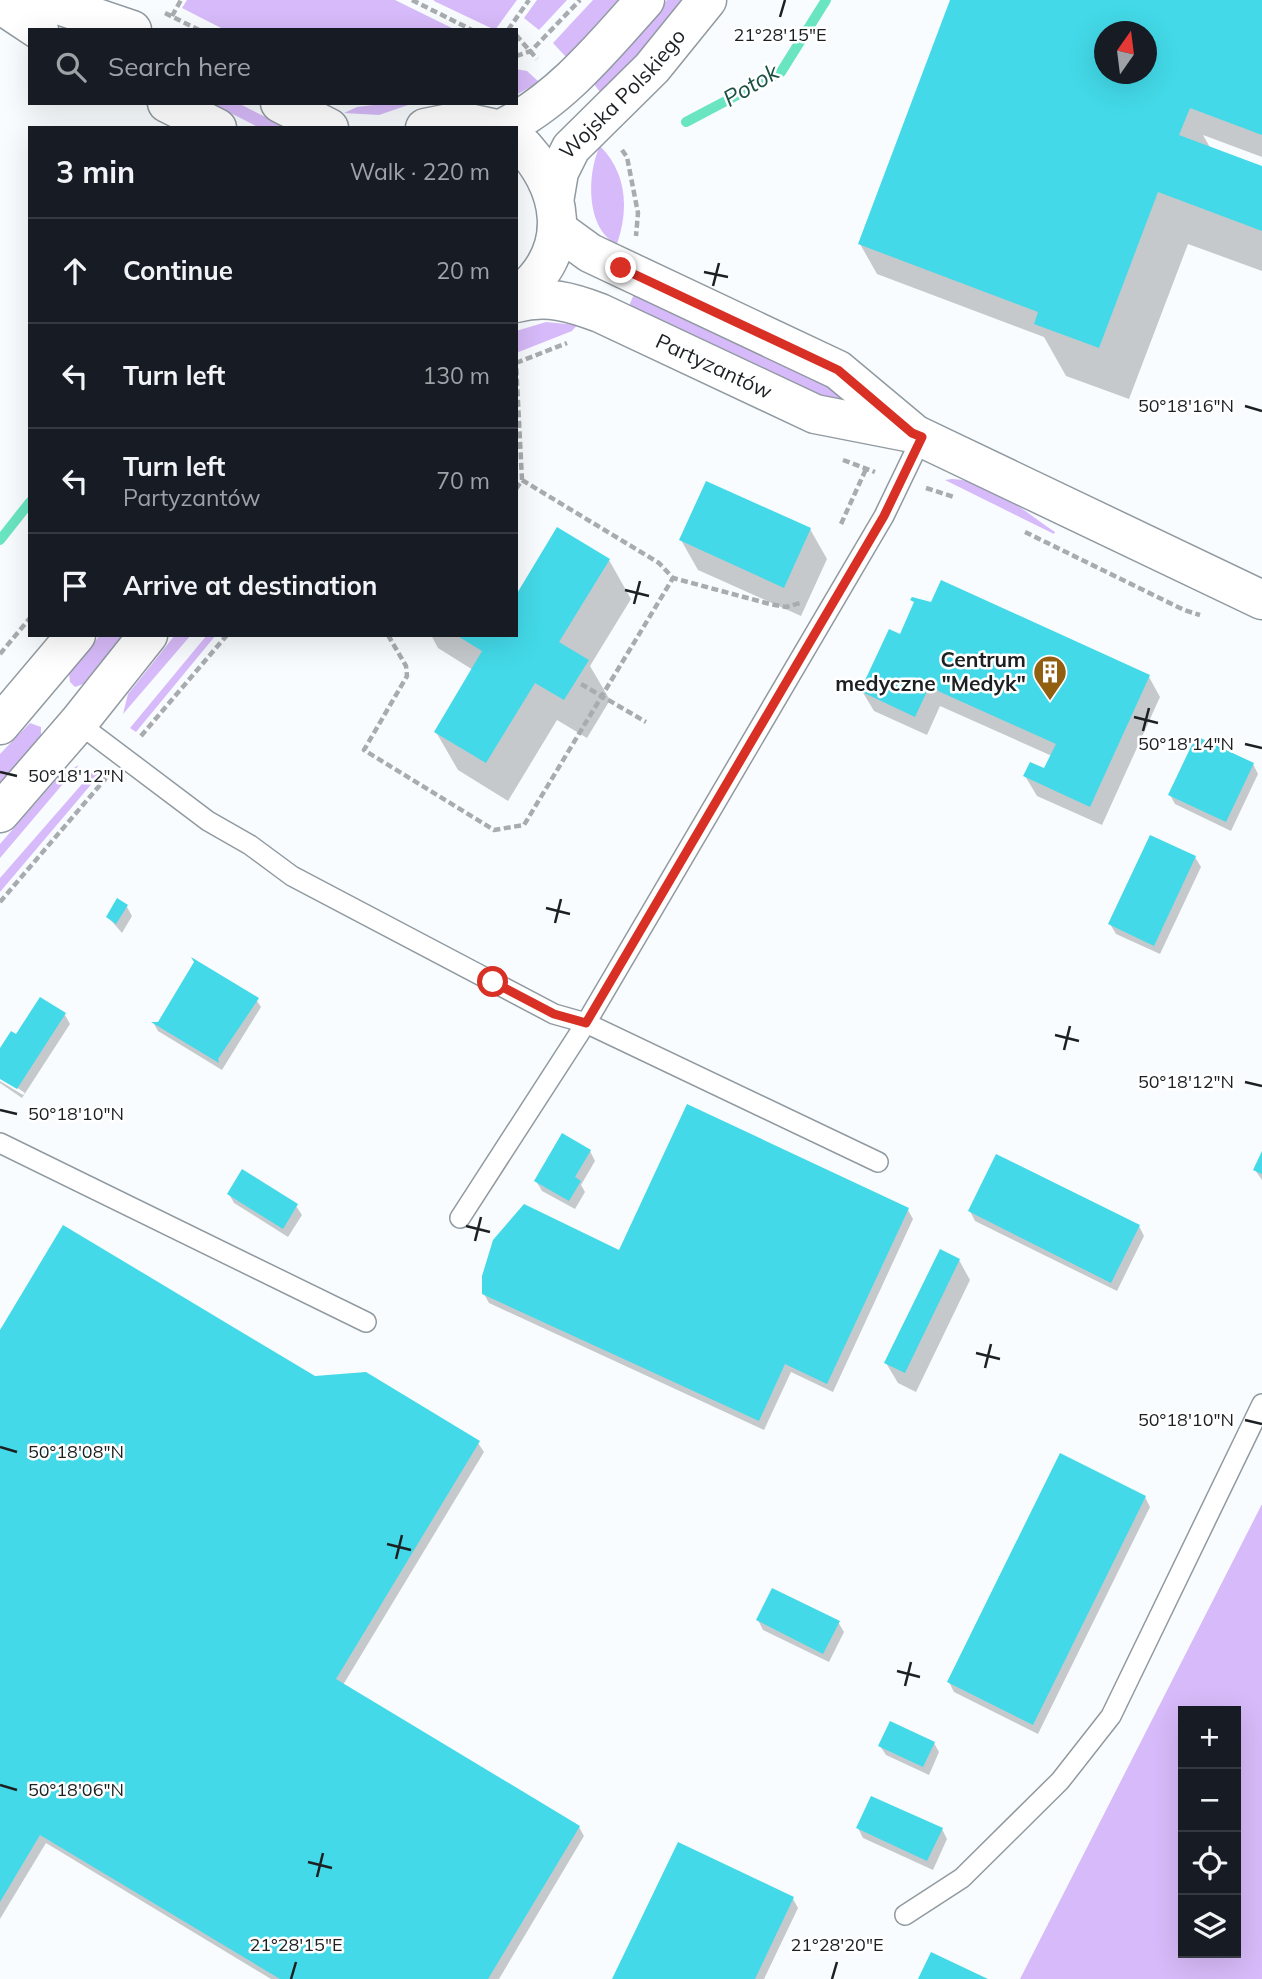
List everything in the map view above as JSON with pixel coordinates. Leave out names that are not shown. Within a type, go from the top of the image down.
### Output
[{"type":"street","points":[[44,0],[125,28]]},
{"type":"street","points":[[507,126],[528,115],[563,86],[645,0]]},
{"type":"street","name":"Wojska Polskiego","points":[[518,295],[540,273],[552,250],[559,172],[571,148],[652,68],[707,0]]},
{"type":"street","points":[[0,4],[36,28]]},
{"type":"street","points":[[171,105],[213,126]]},
{"type":"street","points":[[284,105],[325,126]]},
{"type":"street","points":[[435,126],[460,121],[483,126]]},
{"type":"street","points":[[518,141],[546,173],[556,212]]},
{"type":"street","name":"Partyzantów","points":[[556,212],[590,253],[838,370],[917,435],[1262,600]]},
{"type":"street","name":"Partyzantów","points":[[518,302],[536,298],[566,300],[600,313],[815,414],[917,435]]},
{"type":"street","points":[[0,725],[74,637]]},
{"type":"street","points":[[0,813],[78,723],[146,637]]},
{"type":"street","points":[[32,689],[78,723]]},
{"type":"lane","points":[[460,1218],[586,1023],[884,516],[917,435]]},
{"type":"lane","points":[[78,723],[208,821],[250,845],[292,876],[554,1014],[586,1023],[878,1162]]},
{"type":"lane","points":[[0,1143],[366,1322]]},
{"type":"lane","points":[[905,1915],[962,1878],[1060,1781],[1111,1716],[1262,1404]]},
{"type":"path","points":[[172,16],[181,0]]},
{"type":"path","points":[[412,0],[468,28]]},
{"type":"path","points":[[511,28],[529,0]]},
{"type":"path","points":[[518,55],[531,51],[580,0]]},
{"type":"path","points":[[518,37],[531,51]]},
{"type":"path","points":[[518,402],[522,480],[518,486]]},
{"type":"path","points":[[841,524],[866,469]]},
{"type":"path","points":[[522,480],[659,563],[673,578],[786,607],[808,599]]},
{"type":"path","points":[[389,637],[406,666],[407,676],[364,750],[494,830],[524,825],[673,578]]},
{"type":"path","points":[[0,654],[28,620]]},
{"type":"path","points":[[581,684],[646,722]]},
{"type":"shaded area","points":[[187,0],[395,0],[452,28],[221,28],[182,8]]},
{"type":"shaded area","points":[[434,0],[517,0],[496,28],[491,28]]},
{"type":"shaded area","points":[[537,0],[567,0],[539,30],[524,18]]},
{"type":"shaded area","points":[[593,0],[618,0],[566,57],[553,43]]},
{"type":"shaded area","points":[[667,0],[684,0],[641,51],[600,92],[593,83],[640,35]]},
{"type":"shaded area","points":[[518,69],[527,71],[539,82],[518,94]]},
{"type":"shaded area","points":[[215,105],[242,105],[283,126],[256,126]]},
{"type":"shaded area","points":[[408,105],[379,115],[344,113],[357,107]]},
{"type":"shaded area","points":[[600,146],[616,168],[623,192],[623,218],[617,244],[607,237],[594,213],[591,184]]},
{"type":"shaded area","points":[[634,294],[850,397],[845,407],[629,306]]},
{"type":"shaded area","points":[[546,322],[577,325],[572,331],[518,352],[518,330]]},
{"type":"shaded area","points":[[945,480],[980,485],[993,491],[1055,532],[1054,534]]},
{"type":"shaded area","points":[[98,637],[124,637],[86,683],[75,687],[70,682],[69,674]]},
{"type":"shaded area","points":[[173,637],[189,637],[123,714],[128,694]]},
{"type":"shaded area","points":[[205,637],[214,637],[136,732],[130,728]]},
{"type":"shaded area","points":[[30,723],[41,727],[41,736],[0,784],[0,754]]},
{"type":"shaded area","points":[[79,765],[0,858],[0,844],[60,775]]},
{"type":"shaded area","points":[[96,768],[100,769],[100,774],[0,892],[0,878]]},
{"type":"shaded area","points":[[1262,1504],[1262,1979],[1020,1979]]},
{"type":"building","points":[[950,0],[1262,0],[1262,135],[1190,108],[1179,135],[1262,166],[1262,231],[1158,192],[1099,348],[1034,324],[1038,312],[858,244]]},
{"type":"building","points":[[706,481],[811,528],[784,588],[679,540]]},
{"type":"building","points":[[557,527],[610,559],[559,642],[589,660],[564,700],[535,683],[486,763],[434,732],[482,651],[459,637],[518,637],[518,592]]},
{"type":"building","name":"Centrum medyczne \"Medyk\"","points":[[941,580],[1150,675],[1090,807],[1023,776],[1030,762],[1044,768],[1056,744],[929,687],[915,717],[860,691],[889,629],[900,634],[914,602],[910,600],[912,597],[931,602]]},
{"type":"building","points":[[1196,736],[1254,763],[1226,822],[1168,795]]},
{"type":"building","points":[[1150,835],[1196,856],[1154,946],[1108,924]]},
{"type":"building","points":[[117,898],[128,905],[116,924],[106,917]]},
{"type":"building","points":[[191,957],[259,998],[218,1059],[219,1063],[151,1022],[158,1022],[194,962]]},
{"type":"building","points":[[40,997],[66,1013],[17,1089],[0,1079],[0,1048],[11,1031],[16,1034]]},
{"type":"building","points":[[687,1104],[909,1208],[827,1384],[785,1364],[759,1421],[482,1294],[482,1276],[493,1240],[524,1204],[619,1250]]},
{"type":"building","points":[[562,1133],[591,1150],[575,1177],[581,1181],[569,1201],[534,1181]]},
{"type":"building","points":[[1262,1151],[1262,1174],[1253,1170]]},
{"type":"building","points":[[996,1154],[1140,1225],[1111,1283],[968,1211]]},
{"type":"building","points":[[242,1169],[298,1204],[283,1229],[227,1194]]},
{"type":"building","points":[[63,1225],[315,1376],[366,1372],[480,1441],[336,1679],[580,1826],[488,1979],[280,1979],[40,1835],[0,1902],[0,1330]]},
{"type":"building","points":[[940,1249],[960,1259],[905,1373],[884,1363]]},
{"type":"building","points":[[1060,1453],[1146,1496],[1033,1725],[947,1682]]},
{"type":"building","points":[[772,1588],[840,1621],[823,1654],[756,1620]]},
{"type":"building","points":[[890,1721],[935,1742],[923,1767],[878,1746]]},
{"type":"building","points":[[871,1796],[943,1828],[927,1861],[856,1828]]},
{"type":"building","points":[[678,1842],[794,1897],[755,1979],[612,1979]]},
{"type":"building","points":[[931,1952],[988,1979],[918,1979]]},
{"type":"waterway","name":"Potok","points":[[686,122],[781,72],[826,0]]},
{"type":"waterway","name":"Potok","points":[[0,540],[28,505]]},
{"type":"place","name":"Centrum medyczne \"Medyk\"","points":[[1050,702]]},
{"type":"route","points":[[493,982],[554,1014],[586,1023],[884,516],[922,437],[912,433],[838,370],[621,268]]}]
